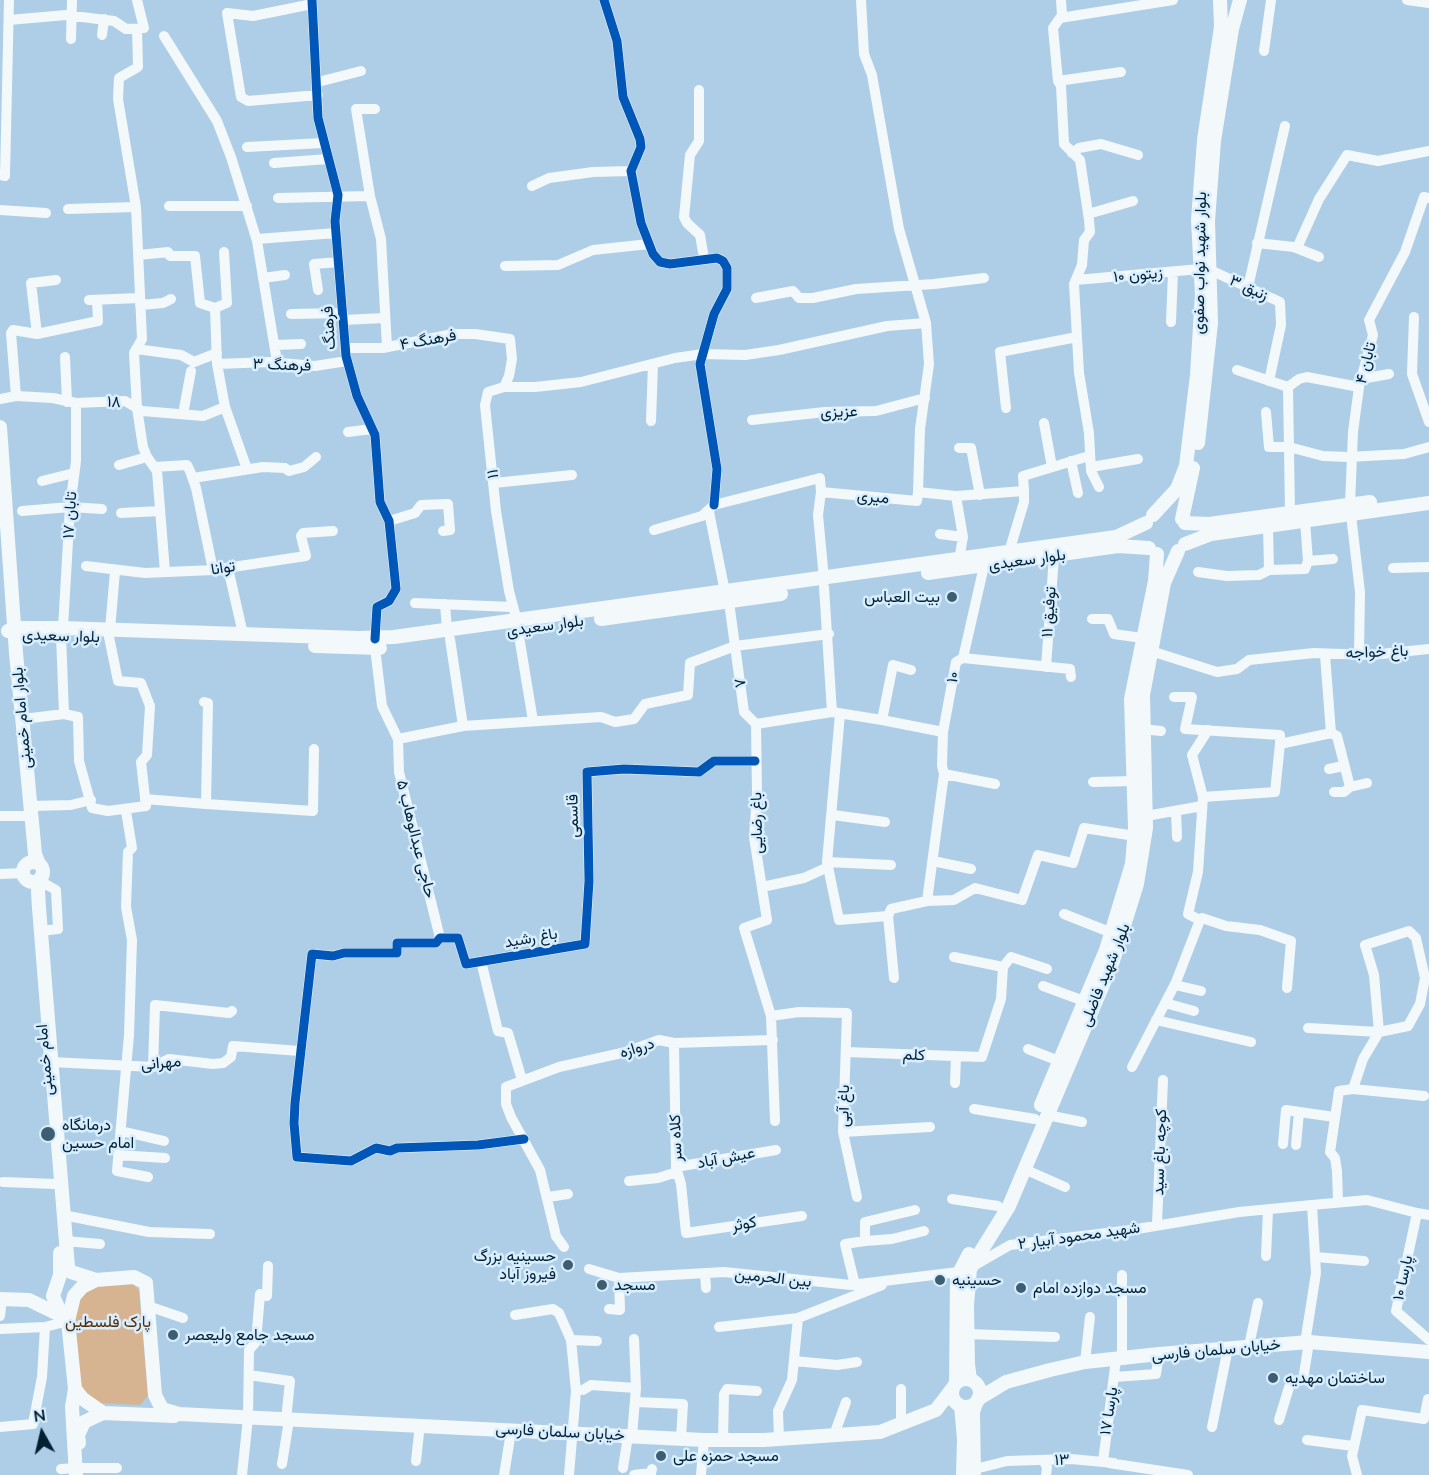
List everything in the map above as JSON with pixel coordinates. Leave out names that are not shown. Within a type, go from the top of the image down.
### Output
[{"type":"main road","name":"بلوار شهید نواب صفوی","points":[[1205,269],[1198,220],[1203,152],[1221,27],[1220,0]]},
{"type":"main road","name":"بلوار شهید نواب صفوی","points":[[1183,521],[1206,388],[1211,323],[1206,295],[1205,269],[1214,141],[1232,28],[1240,0]]},
{"type":"main road","name":"بلوار شهید نواب صفوی","points":[[1149,519],[1177,489],[1186,466],[1206,295]]},
{"type":"main road","name":"بلوار امام خمینی","points":[[0,427],[13,609],[12,631],[23,719],[28,811]]},
{"type":"main road","points":[[1429,494],[1351,510],[1305,521],[1211,534],[1168,555],[1153,551],[1143,533],[1149,519],[1168,512],[1183,521],[1209,524],[1290,513],[1351,510],[1429,503]]},
{"type":"main road","name":"بلوار سعیدی","points":[[12,631],[375,643],[727,597],[1116,537],[1149,519]]},
{"type":"main road","points":[[1181,547],[1187,533],[1183,521]]},
{"type":"main road","name":"بلوار امام خمینی","points":[[0,534],[12,631],[28,811],[35,854],[33,873]]},
{"type":"main road","name":"بلوار سعیدی","points":[[824,583],[984,566],[1118,546],[1153,551]]},
{"type":"main road","name":"بلوار شهید فاضلی","points":[[992,1224],[998,1206],[1113,961],[1126,926],[1146,816],[1142,729],[1143,695],[1164,583],[1181,547]]},
{"type":"main road","name":"بلوار شهید فاضلی","points":[[973,1381],[967,1334],[964,1270],[992,1224],[1009,1206],[1024,1169],[1059,1061],[1112,933],[1139,854],[1135,836],[1132,782],[1131,699],[1155,581],[1153,551]]},
{"type":"main road","points":[[13,609],[33,631],[25,638],[16,653]]},
{"type":"main road","name":"بلوار سعیدی","points":[[220,637],[243,634],[375,643]]},
{"type":"main road","name":"امام خمینی","points":[[33,873],[38,891],[65,1241],[62,1275]]},
{"type":"main road","name":"امام خمینی","points":[[33,873],[33,908],[62,1275]]},
{"type":"main road","points":[[964,1270],[953,1399],[960,1406],[971,1473]]},
{"type":"main road","points":[[29,1300],[62,1275],[71,1272],[90,1279],[141,1278],[146,1283],[155,1395],[162,1409],[179,1414]]},
{"type":"main road","points":[[62,1275],[53,1296],[64,1318],[75,1389],[72,1407],[79,1472]]},
{"type":"main road","points":[[64,1318],[74,1296],[90,1279]]},
{"type":"main road","points":[[1,1299],[29,1300],[64,1318]]},
{"type":"main road","name":"خیابان سلمان فارسی","points":[[973,1381],[1006,1382],[1085,1362],[1307,1342],[1429,1352]]},
{"type":"main road","points":[[954,1386],[963,1379],[973,1381],[979,1390],[973,1412],[971,1473]]},
{"type":"main road","name":"خیابان سلمان فارسی","points":[[977,1401],[1006,1382]]},
{"type":"main road","name":"خیابان سلمان فارسی","points":[[936,1410],[954,1386]]},
{"type":"main road","points":[[75,1389],[83,1399],[103,1413],[84,1422],[78,1436],[79,1472]]},
{"type":"main road","points":[[130,1414],[145,1410],[155,1395]]},
{"type":"main road","points":[[960,1406],[977,1401]]},
{"type":"main road","name":"خیابان سلمان فارسی","points":[[103,1413],[420,1424],[723,1440],[778,1439],[880,1432],[936,1410],[950,1411],[960,1406]]},
{"type":"street","points":[[3,175],[9,0]]},
{"type":"street","points":[[71,39],[72,0]]},
{"type":"street","points":[[9,20],[66,15],[114,21],[126,29],[144,28],[137,0]]},
{"type":"street","points":[[604,0],[617,41],[623,97],[640,139],[641,147],[631,171],[641,223],[649,244],[660,262],[679,263],[704,258],[700,235],[684,217],[690,155],[699,141],[699,90]]},
{"type":"street","points":[[861,0],[864,54],[872,75],[899,229],[926,323],[929,364],[918,492]]},
{"type":"street","points":[[1061,0],[1060,18],[1053,28],[1058,81],[1061,86],[1064,144],[1080,160],[1089,232],[1084,240],[1082,265],[1076,280],[1074,297],[1077,338],[1090,461],[1099,487]]},
{"type":"street","points":[[1060,18],[1173,0]]},
{"type":"street","points":[[1264,51],[1271,0]]},
{"type":"street","points":[[1407,0],[1429,3]]},
{"type":"street","points":[[312,2],[253,16],[227,13],[241,97],[248,101],[318,94]]},
{"type":"street","name":"فرهنگ","points":[[312,2],[318,82],[318,118],[338,195],[336,232],[345,348],[355,389],[372,429],[377,448],[380,502],[389,521],[396,589],[389,601],[377,607],[375,643]]},
{"type":"street","points":[[102,35],[104,19]]},
{"type":"street","points":[[137,29],[138,67],[119,78],[118,99],[136,207],[139,255],[142,339],[136,349],[137,408],[150,462],[157,471],[165,572]]},
{"type":"street","points":[[164,36],[217,121],[247,206],[256,239],[277,362]]},
{"type":"street","points":[[318,82],[361,71]]},
{"type":"street","points":[[1058,81],[1121,72]]},
{"type":"street","points":[[375,109],[356,109],[370,196],[381,239],[387,308],[384,318],[387,347]]},
{"type":"street","points":[[1248,287],[1285,126]]},
{"type":"street","points":[[248,147],[323,143]]},
{"type":"street","points":[[1072,153],[1079,148],[1101,144],[1138,155]]},
{"type":"street","points":[[1297,248],[1319,199],[1347,155],[1378,161],[1429,151]]},
{"type":"street","points":[[274,163],[328,159]]},
{"type":"street","points":[[532,186],[549,178],[593,172],[631,171]]},
{"type":"street","points":[[278,198],[370,196]]},
{"type":"street","name":"تابان ۴","points":[[1359,653],[1360,592],[1351,510],[1350,456],[1360,383],[1373,335],[1369,320],[1405,252],[1426,198]]},
{"type":"street","points":[[1088,214],[1133,201]]},
{"type":"street","points":[[169,206],[247,206]]},
{"type":"street","points":[[68,210],[136,207]]},
{"type":"street","points":[[0,210],[46,213]]},
{"type":"street","points":[[256,239],[336,232]]},
{"type":"street","points":[[1257,243],[1297,248],[1319,257]]},
{"type":"street","points":[[505,266],[558,265],[593,250],[649,244]]},
{"type":"street","points":[[139,255],[168,252],[170,256],[195,256],[200,303],[215,308],[227,303],[224,252]]},
{"type":"street","name":"۸","points":[[704,258],[717,258],[723,261],[729,282],[714,314],[700,364],[717,469],[712,508],[744,712],[756,724]]},
{"type":"street","points":[[318,290],[314,264],[338,262]]},
{"type":"street","name":"زیتون ۱۰","points":[[1076,280],[1205,269]]},
{"type":"street","name":"زنبق ۳","points":[[1205,269],[1280,302],[1282,310],[1269,381]]},
{"type":"street","points":[[1171,322],[1173,272]]},
{"type":"street","points":[[263,278],[285,274]]},
{"type":"street","points":[[756,298],[793,291],[799,298],[813,298],[856,289],[984,278]]},
{"type":"street","points":[[37,334],[31,283],[56,280]]},
{"type":"street","points":[[16,396],[11,333],[13,330],[37,334],[98,321],[93,300],[164,303],[171,300]]},
{"type":"street","points":[[215,308],[217,359],[225,407],[247,469]]},
{"type":"street","points":[[291,314],[384,318]]},
{"type":"street","points":[[1414,317],[1412,374],[1429,422]]},
{"type":"street","points":[[504,387],[581,382],[653,363],[703,354],[745,355],[768,352],[887,326],[926,323]]},
{"type":"street","name":"فرهنگ ۴","points":[[345,348],[387,347],[453,334],[475,334],[510,339],[512,359],[504,387]]},
{"type":"street","points":[[1006,408],[1000,352],[1077,338]]},
{"type":"street","points":[[275,345],[301,344]]},
{"type":"street","name":"فرهنگ ۳","points":[[136,349],[181,355],[194,362],[217,359],[277,362],[298,367],[347,361]]},
{"type":"street","name":"تابان ۱۷","points":[[64,714],[62,631],[74,473],[72,402],[65,357]]},
{"type":"street","points":[[651,421],[653,363]]},
{"type":"street","points":[[183,414],[191,370]]},
{"type":"street","points":[[1237,370],[1288,387],[1307,377],[1360,383],[1389,374]]},
{"type":"street","name":"۱۱","points":[[504,387],[488,392],[485,397],[494,497],[512,607],[527,675],[533,721]]},
{"type":"street","points":[[1288,387],[1290,513]]},
{"type":"street","name":"۱۸","points":[[0,399],[16,396],[53,398],[72,402],[125,401],[142,411],[204,416],[225,407]]},
{"type":"street","name":"عزیزی","points":[[752,420],[825,412],[876,411],[925,398]]},
{"type":"street","points":[[1266,412],[1269,447],[1289,447],[1323,456],[1350,456],[1404,454],[1429,447]]},
{"type":"street","points":[[1044,423],[1052,467]]},
{"type":"street","points":[[348,432],[372,429]]},
{"type":"street","points":[[959,448],[970,448],[980,495]]},
{"type":"street","points":[[193,478],[247,469],[285,468],[289,471],[304,467],[316,457]]},
{"type":"street","points":[[1009,552],[1024,502],[1023,476],[1071,461],[1138,459]]},
{"type":"street","points":[[1071,461],[1078,493]]},
{"type":"street","points":[[118,465],[150,462],[187,465],[193,478],[213,570]]},
{"type":"street","points":[[42,481],[74,473]]},
{"type":"street","points":[[494,483],[572,475]]},
{"type":"street","name":"میری","points":[[654,530],[712,508],[820,478],[821,492],[917,501],[918,492],[956,496],[1024,491]]},
{"type":"street","points":[[821,492],[818,515],[836,713],[833,815],[827,865],[838,920],[888,916]]},
{"type":"street","points":[[956,496],[963,537],[959,560]]},
{"type":"street","points":[[389,521],[415,513],[420,505],[448,504],[450,530],[443,531]]},
{"type":"street","points":[[22,511],[70,507],[102,509]]},
{"type":"street","points":[[121,513],[160,511]]},
{"type":"street","points":[[1198,572],[1244,577],[1259,575],[1269,570],[1305,569],[1308,561],[1305,521]]},
{"type":"street","points":[[1268,526],[1269,570]]},
{"type":"street","name":"توانا","points":[[86,566],[115,571],[165,572],[228,568],[306,556],[301,536],[303,533],[333,531]]},
{"type":"street","points":[[940,534],[963,537]]},
{"type":"street","name":"توفیق ۱۱","points":[[1046,667],[1054,556]]},
{"type":"street","points":[[1308,561],[1333,559]]},
{"type":"street","name":"۱۰","points":[[927,901],[944,774],[943,732],[956,662],[963,658],[984,566]]},
{"type":"street","points":[[1393,568],[1429,567]]},
{"type":"street","points":[[228,568],[243,634]]},
{"type":"street","points":[[23,719],[64,714],[78,717],[79,761],[92,808],[126,811],[146,806],[141,762],[147,755],[150,706],[141,683],[118,681],[110,633],[115,571]]},
{"type":"street","points":[[415,603],[512,607]]},
{"type":"street","points":[[445,604],[463,726]]},
{"type":"street","points":[[1092,619],[1107,619],[1114,634],[1142,638]]},
{"type":"street","points":[[375,643],[382,706],[398,739],[463,726],[601,717],[615,722],[634,719],[645,704],[688,695],[690,663],[735,646],[829,634]]},
{"type":"street","name":"باغ خواجه","points":[[1151,651],[1216,672],[1237,669],[1249,660],[1314,653],[1325,655],[1371,654],[1429,649]]},
{"type":"street","points":[[1325,655],[1331,733]]},
{"type":"street","points":[[963,658],[1070,669],[1071,677]]},
{"type":"street","points":[[882,720],[893,665],[910,670]]},
{"type":"street","points":[[1146,816],[1176,811],[1203,801],[1275,792],[1280,735],[1185,729],[1192,697],[1174,698]]},
{"type":"street","points":[[204,702],[208,703],[206,804]]},
{"type":"street","points":[[755,761],[756,724],[836,713],[943,732]]},
{"type":"street","points":[[1142,729],[1161,731]]},
{"type":"street","points":[[1208,730],[1192,755],[1199,775],[1203,801],[1198,872],[1188,914],[1200,920],[1202,918],[1226,926],[1260,930],[1291,941],[1287,988]]},
{"type":"street","points":[[1280,744],[1331,733],[1337,736],[1350,787]]},
{"type":"street","name":"حاجی عبدالوهاب ۵","points":[[398,739],[399,772],[440,939]]},
{"type":"street","points":[[145,799],[313,811],[314,749]]},
{"type":"street","name":"قاسمی","points":[[585,944],[588,861],[587,772],[624,769],[699,772],[714,761],[755,761]]},
{"type":"street","name":"باغ رضایی","points":[[755,761],[757,794],[754,837],[767,920],[744,928],[771,1016]]},
{"type":"street","points":[[1329,769],[1343,766]]},
{"type":"street","points":[[944,774],[995,784]]},
{"type":"street","points":[[1093,782],[1132,782]]},
{"type":"street","points":[[1334,792],[1344,792],[1350,787],[1367,783]]},
{"type":"street","points":[[0,816],[91,800]]},
{"type":"street","points":[[126,811],[132,848],[129,852],[126,907],[132,940],[129,1035],[124,1065],[117,1171],[148,1177]]},
{"type":"street","points":[[1176,811],[1177,837]]},
{"type":"street","points":[[833,815],[885,822]]},
{"type":"street","points":[[894,978],[888,916],[891,909],[927,901],[954,900],[975,888],[1022,900],[1038,855],[1073,863],[1084,828],[1135,836]]},
{"type":"street","points":[[933,861],[971,869]]},
{"type":"street","points":[[762,887],[804,878],[827,865],[891,865]]},
{"type":"street","points":[[0,874],[33,873]]},
{"type":"street","points":[[1064,914],[1112,933]]},
{"type":"street","points":[[1132,1067],[1175,985],[1200,920]]},
{"type":"street","points":[[1308,1028],[1378,1032],[1408,1026],[1419,1004],[1427,977],[1416,938],[1409,931],[1365,945],[1374,975],[1378,1032],[1363,1059],[1353,1089]]},
{"type":"street","points":[[522,1080],[508,1033],[498,1031],[481,961],[466,964],[458,938],[440,939],[436,943],[397,943],[397,953],[344,953],[333,956],[312,954],[294,1123],[297,1157],[351,1161],[376,1148],[390,1151],[524,1139],[540,1170],[556,1236],[564,1247]]},
{"type":"street","name":"باغ رشید","points":[[481,961],[585,944]]},
{"type":"street","points":[[954,957],[1003,967],[1011,957],[1047,969]]},
{"type":"street","name":"کلم","points":[[846,1052],[982,1057],[1001,999],[1003,967]]},
{"type":"street","points":[[1175,985],[1201,991]]},
{"type":"street","points":[[1043,986],[1084,1001]]},
{"type":"street","points":[[1165,1004],[1194,1011]]},
{"type":"street","points":[[153,1067],[155,1005],[229,1013],[232,1011]]},
{"type":"street","name":"باغ آبی","points":[[771,1016],[799,1012],[847,1014],[843,1132],[857,1197]]},
{"type":"street","points":[[771,1016],[775,1121]]},
{"type":"street","points":[[1156,1020],[1251,1042]]},
{"type":"street","name":"دروازه","points":[[524,1139],[506,1104],[506,1087],[522,1080],[559,1067],[626,1052],[659,1040],[674,1043],[773,1040]]},
{"type":"street","name":"کلاه سر","points":[[674,1043],[677,1170],[686,1233]]},
{"type":"street","name":"مهرانی","points":[[51,1062],[153,1067],[169,1059],[222,1063],[231,1057],[233,1046],[300,1051]]},
{"type":"street","points":[[1028,1049],[1059,1061]]},
{"type":"street","points":[[956,1057],[956,1083]]},
{"type":"street","name":"کوچه باغ سید","points":[[1157,1224],[1163,1080]]},
{"type":"street","points":[[1338,1202],[1335,1158],[1330,1152],[1339,1091],[1353,1089],[1424,1096]]},
{"type":"street","points":[[974,1109],[1082,1122]]},
{"type":"street","points":[[1283,1144],[1286,1110],[1334,1117]]},
{"type":"street","points":[[1296,1145],[1299,1112]]},
{"type":"street","points":[[843,1132],[930,1127]]},
{"type":"street","points":[[121,1131],[164,1141]]},
{"type":"street","name":"عیش آباد","points":[[629,1181],[658,1178],[677,1170],[776,1149]]},
{"type":"street","points":[[118,1155],[165,1158]]},
{"type":"street","points":[[1024,1169],[1065,1187]]},
{"type":"street","points":[[3,1182],[55,1184]]},
{"type":"street","points":[[548,1197],[568,1194]]},
{"type":"street","points":[[952,1198],[998,1206]]},
{"type":"street","name":"شهید محمود آبیار ۲","points":[[964,1270],[1010,1245],[1268,1210],[1367,1200],[1383,1202],[1417,1213]]},
{"type":"street","points":[[1280,1420],[1291,1381],[1303,1380],[1316,1257],[1312,1205]]},
{"type":"street","points":[[865,1241],[865,1222],[915,1210]]},
{"type":"street","points":[[1266,1256],[1268,1210]]},
{"type":"street","points":[[1417,1213],[1429,1215]]},
{"type":"street","name":"پارسا ۱۰","points":[[1417,1213],[1396,1311],[1429,1340]]},
{"type":"street","points":[[63,1215],[149,1232],[210,1234]]},
{"type":"street","name":"کوثر","points":[[686,1233],[802,1216]]},
{"type":"street","points":[[855,1285],[845,1244],[892,1239],[924,1231]]},
{"type":"street","points":[[65,1241],[100,1244]]},
{"type":"street","points":[[1316,1257],[1364,1261]]},
{"type":"street","points":[[242,1475],[249,1418],[249,1350],[256,1342],[260,1294],[267,1296],[268,1266]]},
{"type":"street","name":"بین الحرمین","points":[[589,1269],[619,1278],[705,1273],[855,1285],[964,1270]]},
{"type":"street","points":[[705,1273],[706,1288]]},
{"type":"street","name":"پارسا ۱۷","points":[[1108,1463],[1114,1377],[1119,1359],[1122,1275]]},
{"type":"street","points":[[609,1309],[620,1310],[619,1278]]},
{"type":"street","points":[[718,1327],[798,1318],[890,1281]]},
{"type":"street","points":[[0,1316],[1,1299]]},
{"type":"street","points":[[1249,1346],[1258,1303]]},
{"type":"street","points":[[148,1306],[183,1318]]},
{"type":"street","points":[[515,1315],[553,1310],[559,1313],[571,1341],[576,1371],[573,1474]]},
{"type":"street","points":[[1085,1362],[1090,1317]]},
{"type":"street","points":[[0,1329],[45,1327],[64,1318]]},
{"type":"street","points":[[778,1439],[778,1411],[792,1380],[798,1318]]},
{"type":"street","points":[[0,1426],[33,1424],[42,1377],[45,1327]]},
{"type":"street","points":[[967,1334],[1055,1337]]},
{"type":"street","points":[[623,1468],[635,1402],[634,1339]]},
{"type":"street","points":[[571,1341],[597,1341]]},
{"type":"street","points":[[1212,1427],[1228,1348]]},
{"type":"street","points":[[1114,1377],[1156,1374],[1159,1354]]},
{"type":"street","points":[[794,1361],[837,1365],[857,1362]]},
{"type":"street","points":[[249,1375],[290,1380],[288,1420],[282,1464]]},
{"type":"street","points":[[584,1390],[591,1385],[636,1388]]},
{"type":"street","points":[[723,1440],[724,1394],[727,1389],[757,1391]]},
{"type":"street","points":[[901,1389],[901,1425]]},
{"type":"street","points":[[1357,1475],[1352,1456],[1362,1410],[1424,1419],[1428,1399]]},
{"type":"street","points":[[635,1402],[683,1404],[681,1438]]},
{"type":"street","points":[[834,1435],[846,1402]]},
{"type":"street","points":[[416,1461],[420,1424]]},
{"type":"street","points":[[504,1475],[510,1438]]},
{"type":"street","points":[[701,1475],[704,1440]]},
{"type":"street","points":[[1307,1440],[1353,1446]]},
{"type":"street","name":"۱۳","points":[[971,1473],[1007,1461],[1071,1459],[1188,1475]]},
{"type":"street","points":[[1043,1460],[1047,1467],[1046,1475]]},
{"type":"street","points":[[61,1468],[79,1472],[117,1468]]},
{"type":"street","points":[[634,1475],[651,1473],[651,1469]]},
{"type":"green space","name":"پارک فلسطین","points":[[131,1283],[139,1290],[148,1396],[140,1405],[97,1403],[81,1390],[73,1319],[76,1297],[85,1286]]},
{"type":"cycle path","points":[[312,0],[318,118],[338,195],[335,221],[346,356],[357,396],[375,435],[380,502],[389,521],[396,589],[389,601],[377,607],[375,639]]},
{"type":"cycle path","points":[[604,0],[617,41],[623,97],[640,139],[641,147],[631,171],[641,223],[653,254],[660,262],[670,264],[717,258],[723,261],[727,268],[727,289],[714,314],[700,364],[717,469],[714,505]]},
{"type":"cycle path","points":[[524,1139],[478,1145],[397,1148],[390,1151],[376,1148],[351,1161],[297,1157],[295,1103],[312,954],[333,956],[344,953],[397,953],[397,943],[436,943],[440,938],[458,938],[466,964],[585,944],[589,881],[587,772],[624,769],[699,772],[714,761],[755,761]]},
{"type":"place","name":"بیت العباس","points":[[952,597]]},
{"type":"place","name":"درمانگاه امام حسین","points":[[48,1134]]},
{"type":"place","name":"حسینیه بزرگ فیروز آباد","points":[[568,1265]]},
{"type":"place","name":"حسینیه","points":[[940,1280]]},
{"type":"place","name":"مسجد","points":[[602,1285]]},
{"type":"place","name":"مسجد دوازده امام","points":[[1021,1288]]},
{"type":"place","name":"مسجد جامع ولیعصر","points":[[173,1335]]},
{"type":"place","name":"ساختمان مهدیه","points":[[1273,1378]]},
{"type":"place","name":"مسجد حمزه علی","points":[[661,1456]]}]
